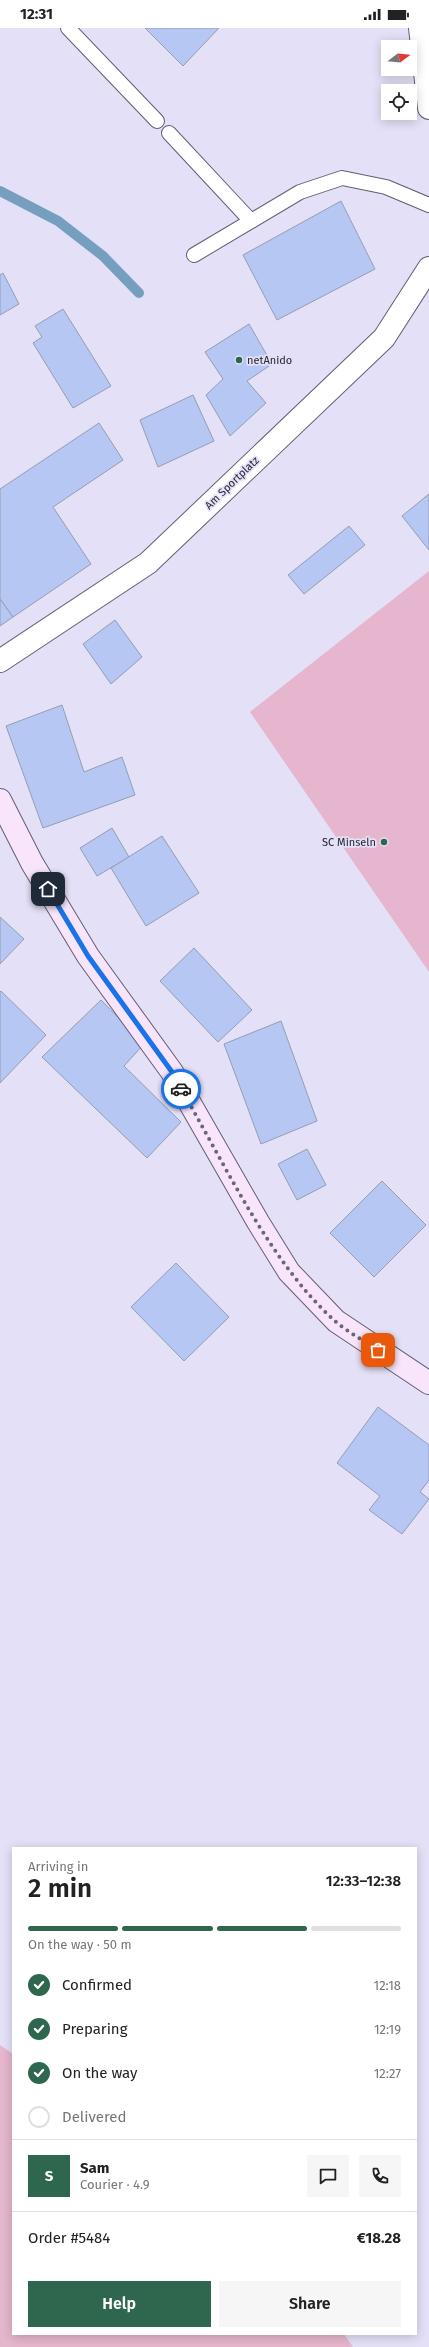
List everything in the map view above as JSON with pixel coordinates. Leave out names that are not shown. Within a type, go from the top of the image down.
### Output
[{"type":"street","points":[[420,28],[429,108]]},
{"type":"street","name":"Am Sportplatz","points":[[0,661],[148,563],[384,338],[429,268]]},
{"type":"street","points":[[0,800],[32,863],[88,956],[172,1072],[258,1222],[289,1272],[336,1321],[429,1384]]},
{"type":"lane","points":[[68,28],[157,121]]},
{"type":"lane","points":[[169,133],[251,221]]},
{"type":"lane","points":[[194,255],[300,192],[342,178],[386,187],[429,205]]},
{"type":"shaded area","name":"SC Minseln","points":[[429,571],[429,972],[250,712]]},
{"type":"shaded area","points":[[0,2045],[12,2053],[12,2335],[345,2335],[353,2347],[0,2347]]},
{"type":"building","points":[[145,28],[219,28],[183,66]]},
{"type":"building","points":[[341,201],[375,269],[277,320],[243,255]]},
{"type":"building","points":[[3,273],[19,304],[0,315],[0,275]]},
{"type":"building","points":[[63,309],[111,386],[73,408],[33,343],[42,337],[35,326]]},
{"type":"building","points":[[249,324],[272,364],[247,381],[266,403],[230,436],[206,395],[223,379],[205,352]]},
{"type":"building","points":[[193,395],[214,441],[158,467],[140,420]]},
{"type":"building","points":[[99,423],[123,460],[53,507],[91,564],[13,617],[0,599],[0,489]]},
{"type":"building","points":[[429,494],[429,550],[402,516]]},
{"type":"building","points":[[349,526],[365,545],[304,594],[288,575]]},
{"type":"building","points":[[0,599],[13,617],[0,626]]},
{"type":"building","points":[[115,620],[142,657],[111,684],[83,644]]},
{"type":"building","points":[[62,705],[84,772],[122,757],[135,795],[43,828],[6,726]]},
{"type":"building","points":[[112,828],[129,857],[97,876],[80,848]]},
{"type":"building","points":[[162,836],[199,893],[146,926],[111,868]]},
{"type":"building","points":[[0,917],[24,939],[0,964]]},
{"type":"building","points":[[194,948],[252,1010],[218,1042],[160,981]]},
{"type":"building","points":[[1,991],[46,1035],[0,1083],[0,992]]},
{"type":"building","points":[[101,1000],[144,1044],[124,1066],[181,1122],[147,1158],[42,1057]]},
{"type":"building","points":[[281,1021],[317,1121],[261,1144],[224,1044]]},
{"type":"building","points":[[307,1149],[326,1185],[297,1200],[278,1164]]},
{"type":"building","points":[[382,1181],[426,1225],[374,1277],[330,1233]]},
{"type":"building","points":[[176,1263],[229,1317],[184,1361],[131,1307]]},
{"type":"building","points":[[378,1407],[429,1445],[429,1480],[420,1492],[429,1499],[402,1534],[369,1510],[380,1496],[337,1463]]},
{"type":"waterway","points":[[0,191],[58,221],[103,256],[139,293]]},
{"type":"way so far","points":[[181,1089],[258,1222],[289,1272],[336,1321],[378,1350]]},
{"type":"place","name":"netAnido","points":[[239,360]]},
{"type":"place","name":"SC Minseln","points":[[384,842]]},
{"type":"route","points":[[48,889],[88,956],[172,1072],[181,1089]]}]
